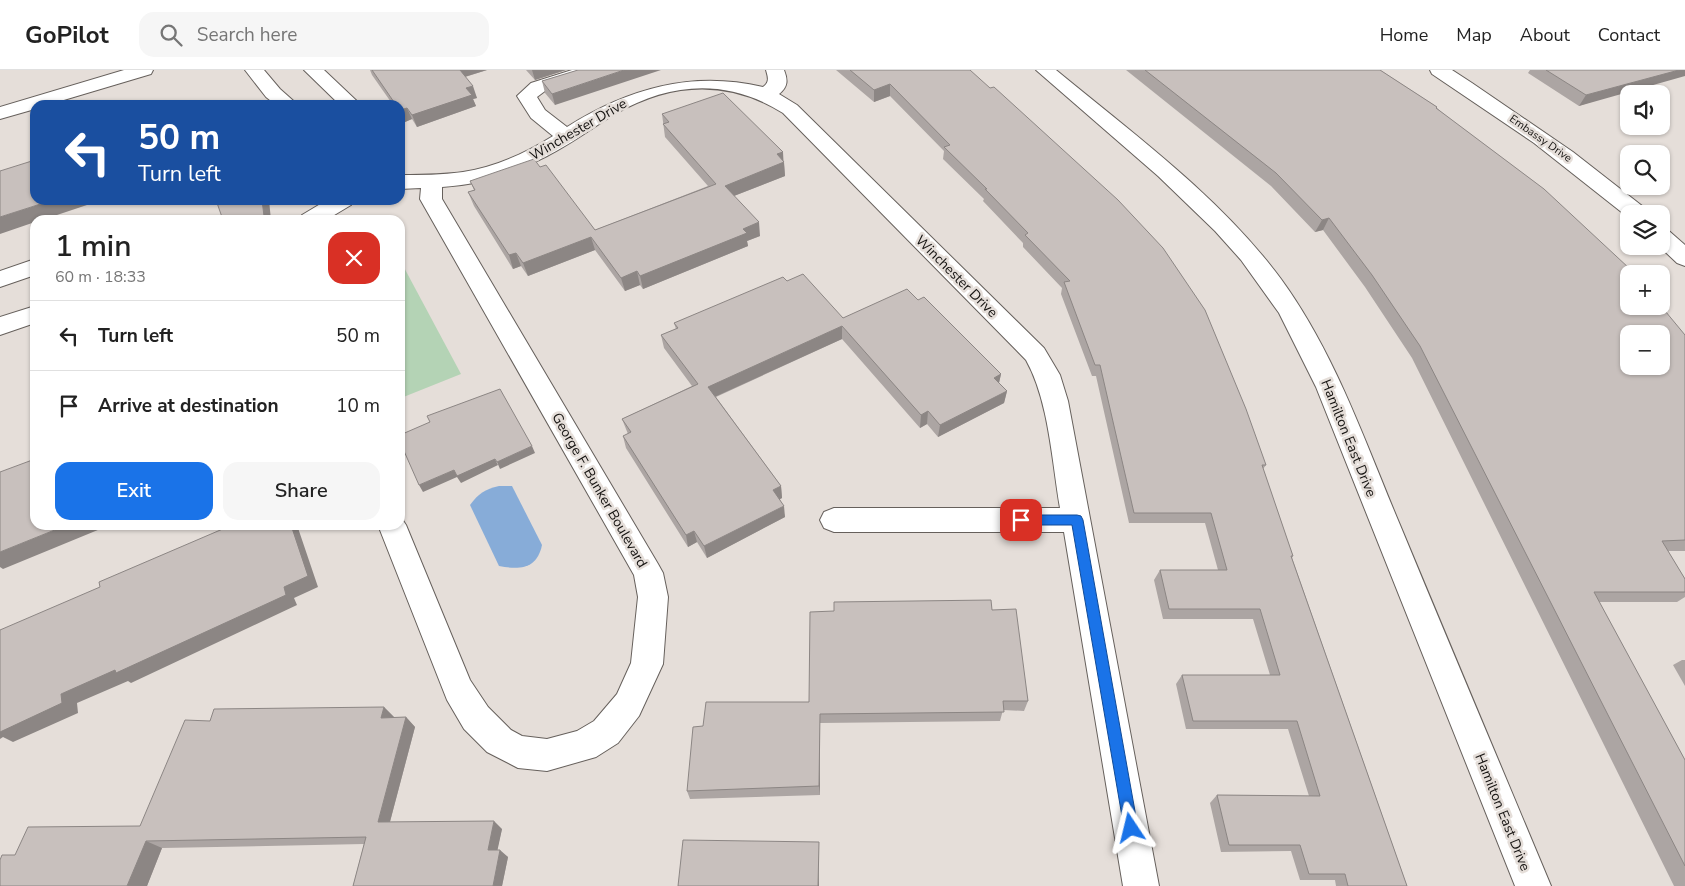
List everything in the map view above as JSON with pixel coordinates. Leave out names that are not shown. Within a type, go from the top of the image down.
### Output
[{"type":"street","points":[[44,100],[144,70]]},
{"type":"street","points":[[254,70],[273,93],[282,100]]},
{"type":"street","points":[[313,70],[346,100]]},
{"type":"street","points":[[568,136],[546,122],[528,101],[527,96],[538,87],[591,70]]},
{"type":"street","points":[[767,94],[776,87],[778,78],[775,70]]},
{"type":"street","name":"Hamilton East Drive","points":[[1045,70],[1192,196],[1236,241],[1271,283],[1295,319],[1328,387],[1533,886]]},
{"type":"street","name":"Embassy Drive","points":[[1439,70],[1548,143],[1627,205]]},
{"type":"street","name":"Winchester Drive","points":[[405,182],[473,177],[518,163],[542,152],[608,110],[632,98],[677,84],[703,82],[734,84],[767,94],[790,109],[1035,354],[1047,375],[1055,401],[1142,886]]},
{"type":"street","points":[[0,113],[30,104]]},
{"type":"street","name":"George F. Bunker Boulevard","points":[[394,530],[458,689],[476,718],[499,741],[518,752],[547,755],[584,746],[606,732],[628,705],[647,664],[652,597],[648,573],[431,198],[434,181]]},
{"type":"street","points":[[318,215],[335,205]]},
{"type":"street","points":[[1670,244],[1685,258]]},
{"type":"street","points":[[0,279],[30,269]]},
{"type":"street","points":[[0,326],[30,316]]},
{"type":"street","points":[[834,520],[1077,520]]},
{"type":"green space","points":[[405,269],[461,374],[405,396]]},
{"type":"water","points":[[499,486],[512,486],[542,545],[536,559],[526,566],[514,568],[499,566],[470,505],[482,492]]},
{"type":"building","points":[[372,70],[460,70],[473,86],[466,88],[472,95],[412,115],[407,108],[405,109],[405,100],[393,100]]},
{"type":"building","points":[[578,70],[624,70],[552,94],[542,81]]},
{"type":"building","points":[[850,70],[970,70],[990,88],[994,87],[1118,200],[1163,248],[1205,310],[1246,409],[1266,465],[1262,465],[1293,556],[1291,556],[1407,886],[1348,886],[1345,874],[1309,874],[1300,845],[1229,845],[1217,795],[1320,796],[1297,721],[1193,721],[1182,675],[1280,675],[1260,609],[1169,609],[1160,570],[1227,570],[1211,513],[1134,513],[1100,365],[1095,365],[1064,282],[1070,281],[1025,235],[1028,233],[985,189],[987,189],[944,147],[950,145],[890,84],[874,90]]},
{"type":"building","points":[[1145,70],[1380,70],[1437,107],[1544,189],[1626,265],[1620,265],[1620,315],[1668,315],[1685,335],[1685,540],[1662,541],[1685,579],[1685,592],[1594,592],[1685,760],[1685,866],[1420,346],[1372,275],[1329,218],[1322,220],[1276,173]]},
{"type":"building","points":[[1546,70],[1679,70],[1620,85],[1586,95]]},
{"type":"building","points":[[723,93],[783,152],[777,154],[784,162],[725,186],[759,222],[743,229],[747,233],[640,276],[637,271],[621,278],[591,237],[523,263],[516,253],[509,255],[468,192],[475,190],[470,181],[534,159],[540,167],[546,165],[595,230],[716,184],[663,124],[669,122],[662,114]]},
{"type":"building","points":[[30,162],[30,205],[37,205],[0,217],[0,171]]},
{"type":"building","points":[[218,205],[263,205],[264,215],[221,215]]},
{"type":"building","points":[[803,274],[843,318],[907,289],[918,300],[924,297],[1001,374],[994,378],[1007,391],[940,425],[928,411],[921,415],[842,326],[708,387],[781,486],[773,490],[784,506],[704,546],[694,531],[686,535],[623,436],[631,432],[622,419],[698,384],[661,335],[678,328],[674,323],[783,277],[787,281]]},
{"type":"building","points":[[500,389],[532,446],[497,462],[495,459],[457,476],[454,470],[419,485],[405,453],[405,433],[430,422],[427,416]]},
{"type":"building","points":[[30,461],[30,530],[55,530],[0,552],[0,472]]},
{"type":"building","points":[[220,530],[293,530],[308,576],[284,587],[286,595],[116,673],[115,670],[61,694],[62,703],[0,732],[0,630],[100,587],[99,582]]},
{"type":"building","points":[[991,600],[992,610],[1016,609],[1028,701],[1003,701],[1004,712],[820,714],[819,786],[687,791],[693,727],[703,726],[706,702],[809,702],[810,612],[834,611],[834,602]]},
{"type":"building","points":[[384,707],[381,718],[406,717],[378,822],[494,821],[488,850],[500,850],[493,886],[353,886],[366,837],[146,841],[127,886],[0,886],[0,860],[2,855],[15,855],[28,827],[140,826],[185,720],[210,721],[214,709]]},
{"type":"building","points":[[683,840],[819,842],[818,886],[678,886]]},
{"type":"route","points":[[1021,520],[1077,520],[1131,828]]}]
